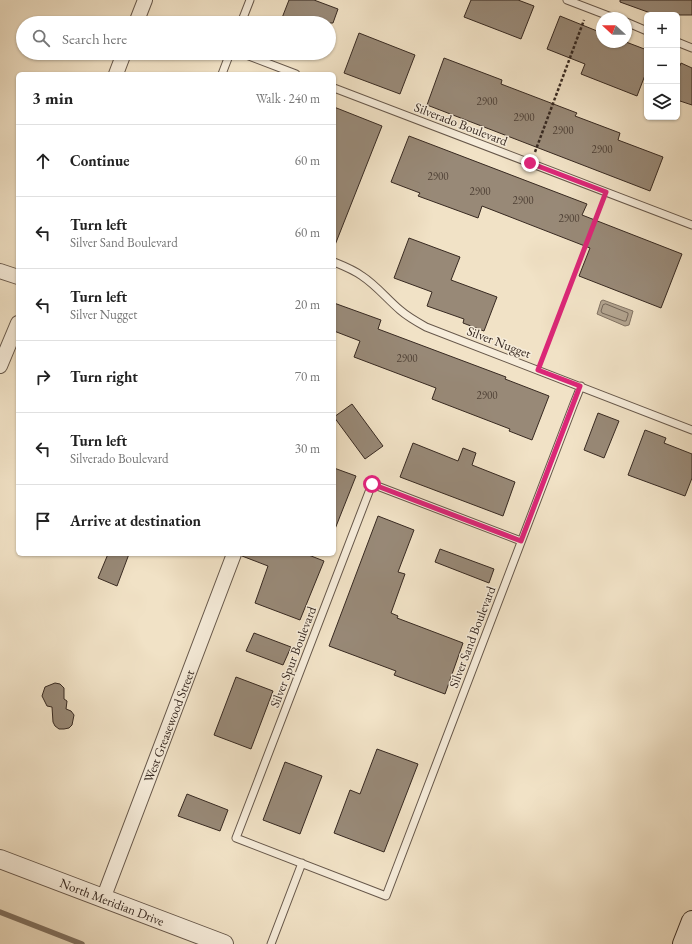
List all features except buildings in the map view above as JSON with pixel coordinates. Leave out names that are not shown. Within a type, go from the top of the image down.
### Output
[{"type":"main road","points":[[683,944],[692,920]]},
{"type":"street","points":[[139,16],[145,0]]},
{"type":"street","points":[[117,72],[121,60]]},
{"type":"street","points":[[0,271],[16,276]]},
{"type":"street","points":[[0,366],[16,328]]},
{"type":"street","name":"West Greasewood Street","points":[[103,899],[233,556]]},
{"type":"street","name":"North Meridian Drive","points":[[0,859],[214,942]]},
{"type":"lane","points":[[244,16],[250,0]]},
{"type":"lane","points":[[567,0],[599,12]]},
{"type":"lane","points":[[632,24],[644,29]]},
{"type":"lane","points":[[680,43],[692,48]]},
{"type":"lane","points":[[223,72],[227,60]]},
{"type":"lane","points":[[259,60],[291,72]]},
{"type":"lane","name":"Silverado Boulevard","points":[[336,89],[692,225]]},
{"type":"lane","name":"Silver Nugget","points":[[336,263],[362,276],[399,309],[426,327],[692,430]]},
{"type":"lane","name":"Silver Sand Boulevard","points":[[302,863],[386,896],[580,386]]},
{"type":"lane","name":"Silver Spur Boulevard","points":[[302,863],[236,838],[372,484],[521,541]]},
{"type":"lane","points":[[271,944],[302,863]]},
{"type":"path","points":[[530,163],[589,8]]},
{"type":"path","points":[[538,370],[606,192]]},
{"type":"water","points":[[603,300],[633,311],[629,325],[625,326],[597,314],[601,301]]},
{"type":"waterway","points":[[0,912],[82,944]]},
{"type":"route","points":[[372,484],[521,541],[580,386],[538,370],[606,192],[530,163]]}]
